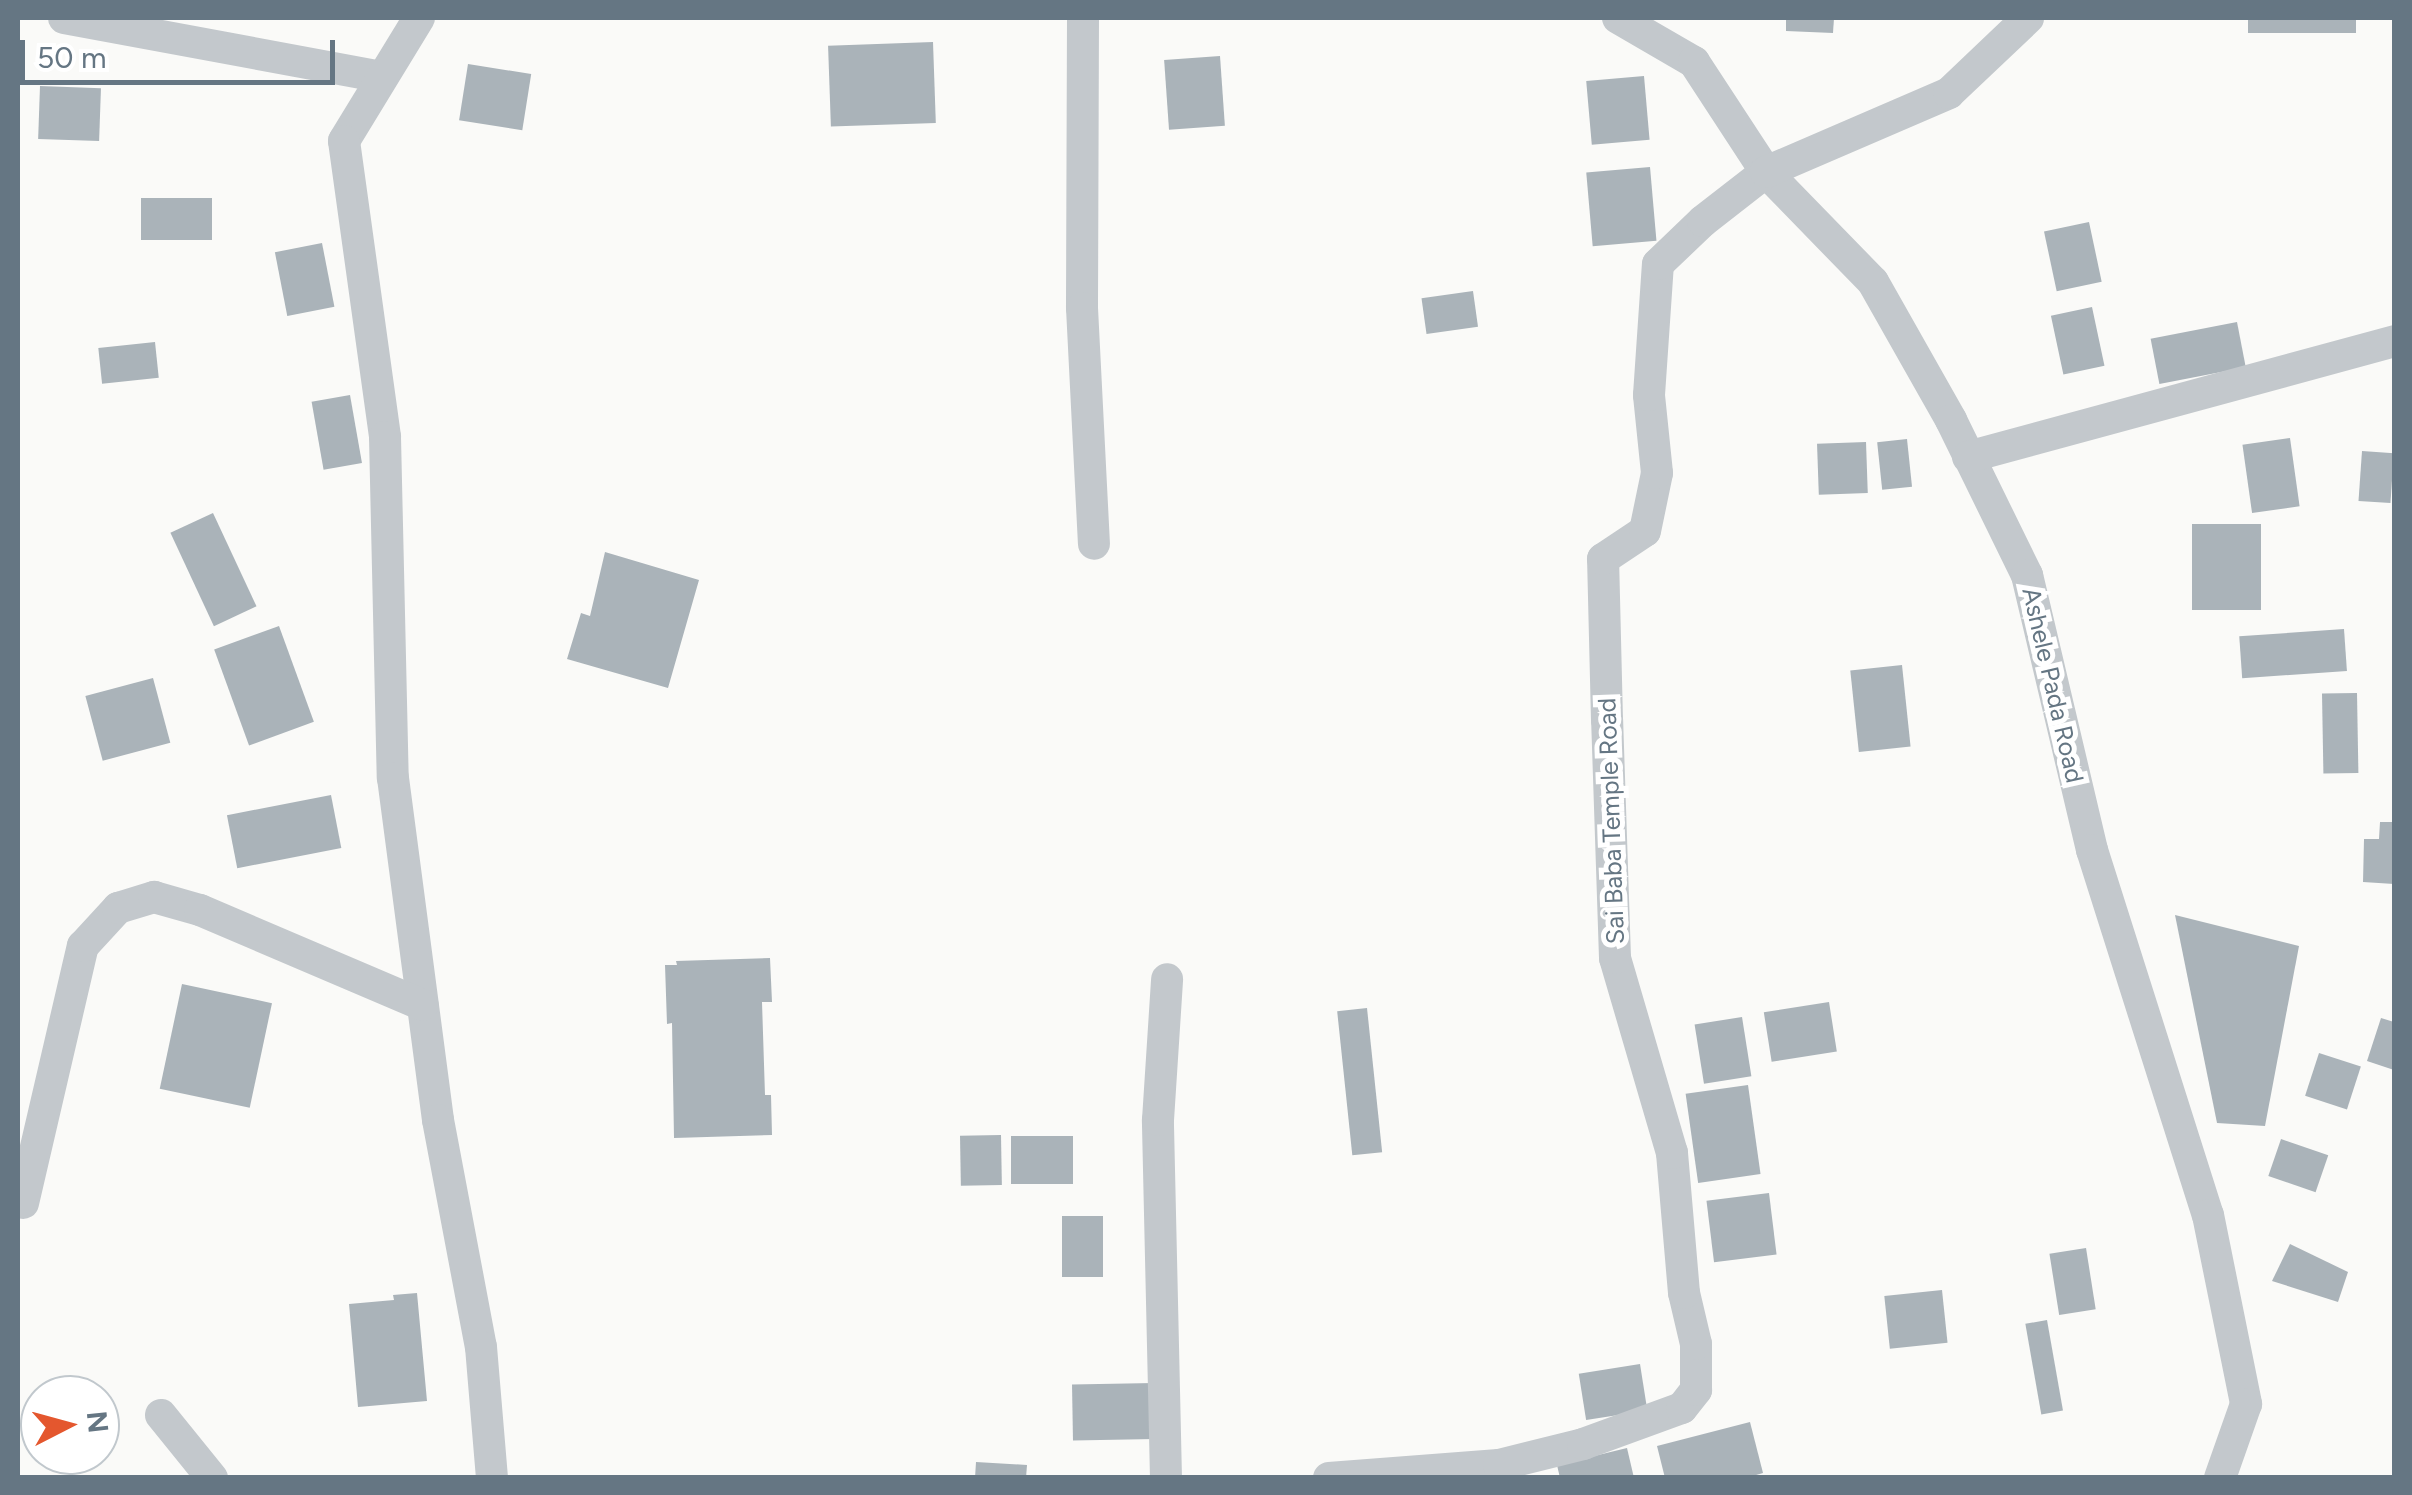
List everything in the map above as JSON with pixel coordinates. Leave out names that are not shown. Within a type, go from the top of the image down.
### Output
[{"type":"street","points":[[64,18],[382,78]]},
{"type":"street","points":[[419,18],[344,140],[385,437],[393,778],[438,1120],[481,1347],[492,1478]]},
{"type":"street","points":[[1083,18],[1082,308],[1094,544]]},
{"type":"street","name":"Ashele Pada Road","points":[[1618,18],[1694,62],[1766,172],[1873,282],[2027,576],[2092,850],[2208,1215],[2246,1404],[2223,1476]]},
{"type":"street","points":[[1766,172],[1948,93],[2028,18]]},
{"type":"street","name":"Sai Baba Temple Road","points":[[1329,1478],[1499,1465],[1583,1444],[1682,1408],[1696,1390],[1696,1344],[1682,1277],[1672,1154],[1616,958],[1603,559],[1645,530],[1657,473],[1648,395],[1658,264],[1703,221],[1766,172]]},
{"type":"street","points":[[1968,457],[2394,341]]},
{"type":"street","points":[[23,1203],[82,946],[118,908],[154,897],[200,910],[423,1005]]},
{"type":"street","points":[[1166,979],[1158,1120],[1166,1478]]},
{"type":"street","points":[[160,1415],[212,1478]]},
{"type":"building","points":[[1786,18],[1834,18],[1833,33],[1786,31]]},
{"type":"building","points":[[2248,18],[2356,18],[2356,33],[2248,33]]},
{"type":"building","points":[[933,42],[936,123],[831,127],[828,46]]},
{"type":"building","points":[[1220,56],[1225,126],[1169,130],[1164,60]]},
{"type":"building","points":[[468,64],[531,74],[522,130],[459,120]]},
{"type":"building","points":[[1644,76],[1650,140],[1592,145],[1586,81]]},
{"type":"building","points":[[40,86],[101,88],[99,141],[38,139]]},
{"type":"building","points":[[1650,167],[1656,241],[1593,246],[1586,173]]},
{"type":"building","points":[[141,198],[212,198],[212,240],[141,240]]},
{"type":"building","points":[[2089,222],[2102,282],[2057,291],[2044,232]]},
{"type":"building","points":[[322,243],[334,307],[287,316],[275,252]]},
{"type":"building","points":[[1473,291],[1478,327],[1427,334],[1422,298]]},
{"type":"building","points":[[2092,307],[2104,366],[2063,374],[2051,316]]},
{"type":"building","points":[[2237,322],[2246,367],[2159,384],[2151,339]]},
{"type":"building","points":[[155,342],[159,378],[102,384],[98,348]]},
{"type":"building","points":[[350,395],[362,463],[324,470],[312,402]]},
{"type":"building","points":[[2290,438],[2300,506],[2252,513],[2242,445]]},
{"type":"building","points":[[1907,439],[1912,487],[1882,490],[1877,442]]},
{"type":"building","points":[[1866,442],[1868,493],[1819,495],[1817,444]]},
{"type":"building","points":[[2362,451],[2394,453],[2390,503],[2359,501]]},
{"type":"building","points":[[213,513],[257,606],[214,626],[170,533]]},
{"type":"building","points":[[2192,524],[2261,524],[2261,610],[2192,610]]},
{"type":"building","points":[[605,552],[699,580],[668,688],[567,659],[581,613],[590,616]]},
{"type":"building","points":[[279,626],[314,722],[249,745],[214,650]]},
{"type":"building","points":[[2344,629],[2347,671],[2242,678],[2239,636]]},
{"type":"building","points":[[1902,665],[1911,747],[1859,752],[1850,670]]},
{"type":"building","points":[[153,678],[170,743],[103,761],[85,696]]},
{"type":"building","points":[[2357,693],[2358,773],[2323,774],[2322,694]]},
{"type":"building","points":[[331,795],[341,848],[237,868],[227,815]]},
{"type":"building","points":[[2380,822],[2394,822],[2394,884],[2363,882],[2364,839],[2379,839]]},
{"type":"building","points":[[2175,915],[2299,946],[2265,1126],[2217,1123]]},
{"type":"building","points":[[770,958],[772,1002],[762,1002],[765,1095],[771,1095],[772,1135],[674,1138],[672,1023],[667,1024],[665,965],[677,965],[676,961]]},
{"type":"building","points":[[182,984],[272,1003],[250,1108],[160,1089]]},
{"type":"building","points":[[1829,1002],[1837,1051],[1772,1062],[1764,1012]]},
{"type":"building","points":[[1367,1008],[1382,1152],[1352,1155],[1337,1011]]},
{"type":"building","points":[[1742,1017],[1751,1076],[1704,1084],[1695,1025]]},
{"type":"building","points":[[2381,1018],[2394,1022],[2394,1070],[2367,1061]]},
{"type":"building","points":[[2319,1053],[2361,1067],[2347,1109],[2305,1096]]},
{"type":"building","points":[[1748,1085],[1761,1174],[1698,1183],[1686,1094]]},
{"type":"building","points":[[1001,1135],[1002,1185],[961,1186],[960,1136]]},
{"type":"building","points":[[1011,1136],[1073,1136],[1073,1184],[1011,1184]]},
{"type":"building","points":[[2281,1139],[2328,1155],[2316,1192],[2268,1176]]},
{"type":"building","points":[[1769,1193],[1777,1255],[1714,1262],[1706,1201]]},
{"type":"building","points":[[1062,1216],[1103,1216],[1103,1277],[1062,1277]]},
{"type":"building","points":[[2290,1244],[2348,1272],[2338,1302],[2272,1281]]},
{"type":"building","points":[[2086,1248],[2096,1309],[2059,1315],[2049,1254]]},
{"type":"building","points":[[1942,1290],[1948,1343],[1890,1349],[1884,1296]]},
{"type":"building","points":[[417,1293],[427,1401],[358,1407],[349,1304],[394,1300],[393,1295]]},
{"type":"building","points":[[2047,1320],[2063,1411],[2041,1414],[2025,1324]]},
{"type":"building","points":[[1640,1364],[1647,1410],[1586,1420],[1579,1374]]},
{"type":"building","points":[[1154,1383],[1155,1439],[1073,1440],[1072,1384]]},
{"type":"building","points":[[1750,1422],[1763,1473],[1746,1478],[1665,1478],[1657,1446]]},
{"type":"building","points":[[1627,1448],[1634,1478],[1560,1478],[1557,1465]]},
{"type":"building","points":[[976,1462],[1027,1465],[1026,1478],[975,1478]]}]
